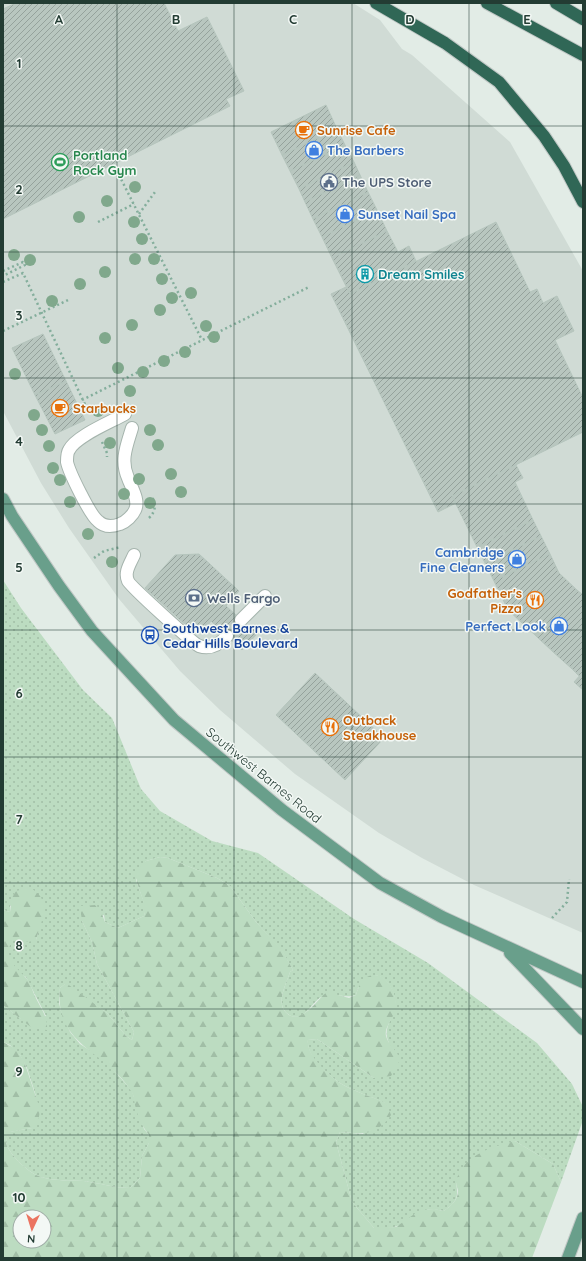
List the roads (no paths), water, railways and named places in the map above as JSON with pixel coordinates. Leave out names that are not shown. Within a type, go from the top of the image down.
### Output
[{"type":"highway","points":[[376,3],[445,43],[499,82],[544,136],[564,166],[583,202]]},
{"type":"highway","points":[[487,3],[583,55]]},
{"type":"highway","points":[[556,3],[583,19]]},
{"type":"main road","name":"Southwest Barnes Road","points":[[3,499],[12,516],[58,586],[92,630],[174,720],[282,810],[380,883],[442,917],[505,948],[583,982]]},
{"type":"main road","points":[[505,948],[583,1029]]},
{"type":"main road","points":[[568,1258],[583,1218]]},
{"type":"lane","points":[[125,414],[79,439],[72,444],[68,451],[67,461],[77,484],[92,515],[104,526],[114,526],[126,522],[136,509],[137,502],[134,491],[124,467],[124,457],[132,428]]},
{"type":"lane","points":[[134,555],[126,571],[128,582],[138,593],[199,646],[213,647],[220,644],[227,636]]},
{"type":"lane","points":[[241,620],[264,596]]},
{"type":"tunnel","points":[[227,636],[241,620]]},
{"type":"place","name":"Sunrise Cafe","points":[[304,130]]},
{"type":"place","name":"The Barbers","points":[[314,150]]},
{"type":"place","name":"Portland Rock Gym","points":[[60,162]]},
{"type":"place","name":"The UPS Store","points":[[329,182]]},
{"type":"place","name":"Sunset Nail Spa","points":[[345,214]]},
{"type":"place","name":"Dream Smiles","points":[[365,274]]},
{"type":"place","name":"Starbucks","points":[[60,408]]},
{"type":"place","name":"Cambridge Fine Cleaners","points":[[517,559]]},
{"type":"place","name":"Wells Fargo","points":[[194,598]]},
{"type":"place","name":"Godfather's Pizza","points":[[535,600]]},
{"type":"place","name":"Perfect Look","points":[[559,626]]},
{"type":"place","name":"Southwest Barnes & Cedar Hills Boulevard","points":[[150,635]]},
{"type":"place","name":"Outback Steakhouse","points":[[330,727]]}]
